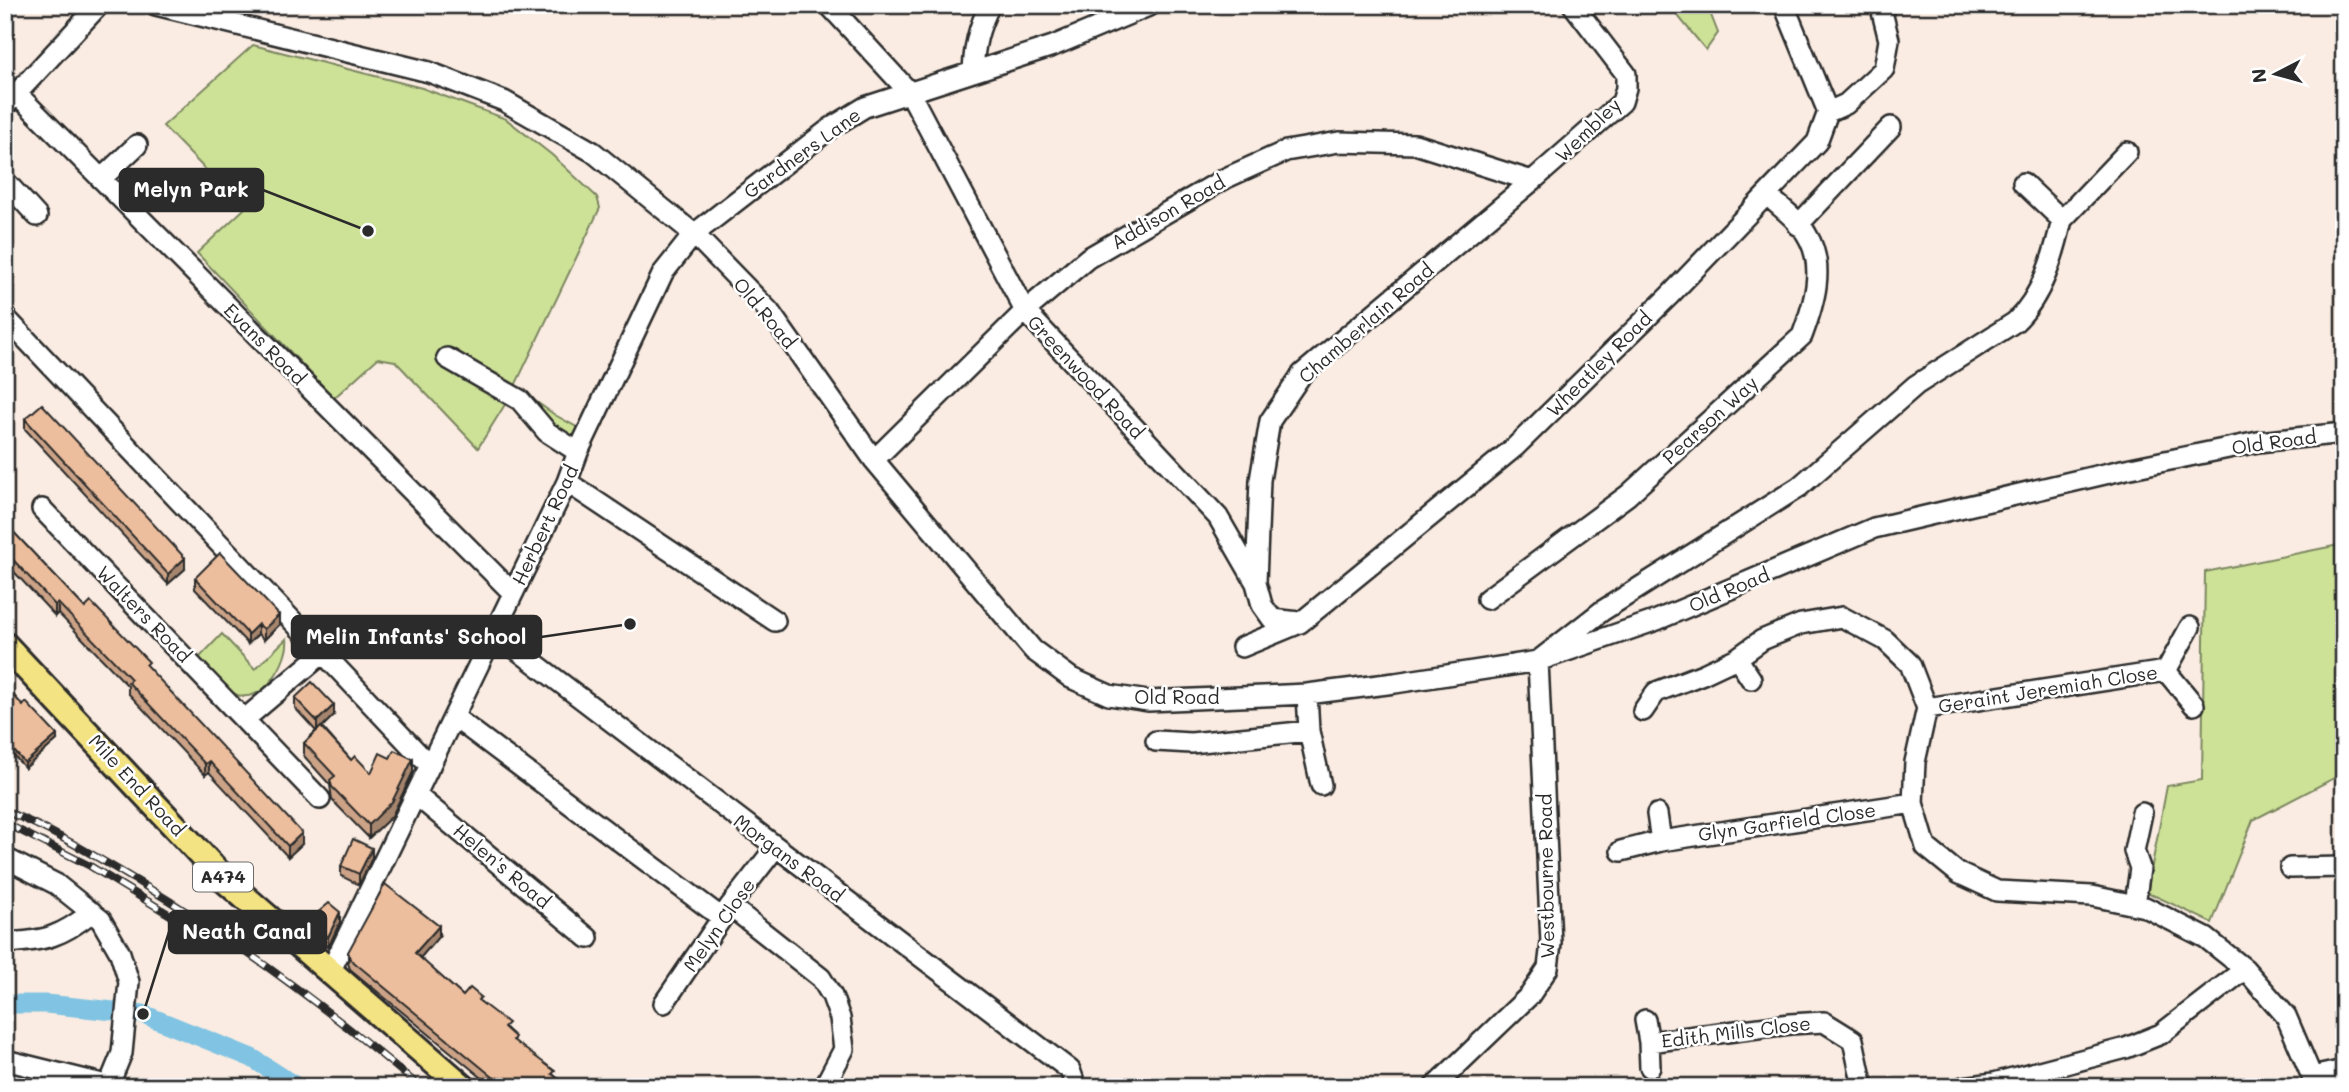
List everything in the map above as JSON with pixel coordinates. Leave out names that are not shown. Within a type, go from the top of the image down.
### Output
[{"type":"main road","name":"Mile End Road","points":[[5,645],[227,882],[463,1087]]},
{"type":"street","points":[[11,100],[99,5]]},
{"type":"street","name":"Old Road","points":[[156,5],[429,72],[504,101],[593,152],[694,234],[769,311],[874,460],[1033,650],[1071,678],[1109,695],[1148,701],[1307,694],[1538,662],[1657,621],[1874,528],[2245,444],[2344,433]]},
{"type":"street","name":"Greenwood Road","points":[[829,5],[910,93],[1025,311],[1218,517],[1256,583],[1262,605],[1272,619],[1300,623]]},
{"type":"street","points":[[972,5],[980,24]]},
{"type":"street","points":[[973,72],[974,46],[980,24],[990,5]]},
{"type":"street","name":"Gardners Lane","points":[[694,234],[832,127],[865,107],[1053,46],[1151,5]]},
{"type":"street","name":"Wembley","points":[[1532,181],[1622,102],[1626,88],[1626,74],[1573,5]]},
{"type":"street","points":[[1784,5],[1828,112],[1846,104],[1884,69],[1889,40],[1881,8]]},
{"type":"street","name":"Evans Road","points":[[11,100],[101,179],[513,593]]},
{"type":"street","name":"Wheatley Road","points":[[1242,647],[1300,623],[1515,447],[1768,196],[1817,142],[1828,112]]},
{"type":"street","points":[[1798,225],[1891,127]]},
{"type":"street","name":"Addison Road","points":[[874,460],[1025,311],[1088,258],[1226,178],[1286,152],[1339,142],[1415,144],[1532,181]]},
{"type":"street","points":[[101,179],[137,145]]},
{"type":"street","points":[[1538,662],[1602,611],[1800,487],[1916,385],[2015,322],[2027,310],[2038,292],[2062,220],[2127,152]]},
{"type":"street","points":[[5,181],[37,216]]},
{"type":"street","name":"Chamberlain Road","points":[[1256,583],[1260,480],[1270,421],[1276,411],[1302,374],[1532,181]]},
{"type":"street","points":[[2023,183],[2062,220]]},
{"type":"street","name":"Pearson Way","points":[[1487,599],[1628,495],[1802,336],[1814,306],[1817,260],[1807,233],[1768,196]]},
{"type":"street","name":"Herbert Road","points":[[330,972],[567,482],[578,452],[663,273],[694,234]]},
{"type":"street","points":[[5,317],[430,766]]},
{"type":"street","points":[[447,358],[520,400],[547,432],[578,452]]},
{"type":"street","points":[[567,482],[775,621]]},
{"type":"street","name":"Walters Road","points":[[42,509],[320,799]]},
{"type":"street","points":[[1643,711],[1657,692],[1703,674],[1737,657],[1762,640],[1801,624],[1842,617],[1885,640],[1910,664],[1927,708],[1915,762],[1913,803],[1926,847],[1958,873],[1997,891],[2092,896],[2145,907],[2206,938],[2245,969],[2286,1016],[2313,1082],[2344,1070]]},
{"type":"street","points":[[2166,671],[2190,627]]},
{"type":"street","name":"Morgans Road","points":[[495,633],[1070,1070],[1076,1087]]},
{"type":"street","points":[[245,719],[323,653]]},
{"type":"street","points":[[1737,657],[1751,679]]},
{"type":"street","name":"Westbourne Road","points":[[1434,1087],[1530,995],[1548,968],[1551,943],[1538,662]]},
{"type":"street","name":"Geraint Jeremiah Close","points":[[1927,708],[2166,671],[2194,705]]},
{"type":"street","points":[[1307,694],[1309,731],[1321,785]]},
{"type":"street","points":[[454,717],[821,978],[832,996],[840,1018],[844,1049],[824,1087]]},
{"type":"street","points":[[1156,741],[1191,743],[1309,731]]},
{"type":"street","name":"Helen's Road","points":[[416,795],[588,938]]},
{"type":"street","name":"Glyn Garfield Close","points":[[1621,851],[1661,841],[1913,803]]},
{"type":"street","points":[[2135,905],[2140,868],[2134,851],[2143,813]]},
{"type":"street","points":[[1657,814],[1661,841]]},
{"type":"street","name":"Melyn Close","points":[[664,1003],[726,912],[775,848]]},
{"type":"street","points":[[5,858],[57,884],[101,920],[120,953],[129,982],[122,1053],[111,1086],[5,1060]]},
{"type":"street","points":[[2290,868],[2344,867]]},
{"type":"street","points":[[5,943],[36,942],[69,930],[92,912]]},
{"type":"street","points":[[1963,1087],[1994,1083],[2126,1048],[2161,1034],[2245,969]]},
{"type":"street","name":"Edith Mills Close","points":[[1645,1020],[1650,1067]]},
{"type":"street","name":"Edith Mills Close","points":[[1649,1042],[1825,1022],[1853,1040],[1863,1087]]},
{"type":"green space","points":[[1669,5],[1707,5],[1718,33],[1706,50]]},
{"type":"green space","points":[[253,45],[422,88],[506,119],[552,155],[597,197],[600,208],[513,390],[524,393],[582,430],[567,456],[509,398],[478,448],[395,361],[378,358],[334,398],[197,253],[244,209],[163,126]]},
{"type":"green space","points":[[2344,544],[2344,773],[2253,820],[2212,923],[2147,892],[2167,786],[2202,780],[2205,572]]},
{"type":"green space","points":[[222,634],[255,669],[287,638],[287,648],[279,669],[272,680],[255,694],[245,696],[230,691],[198,659]]},
{"type":"building","points":[[42,404],[185,558],[168,574],[25,419]]},
{"type":"building","points":[[5,523],[85,608],[91,602],[149,662],[146,665],[302,833],[288,846],[209,761],[205,764],[128,682],[131,679],[58,603],[55,605],[5,551]]},
{"type":"building","points":[[220,553],[279,615],[264,629],[258,624],[248,634],[195,578]]},
{"type":"building","points":[[312,682],[334,705],[317,721],[295,698]]},
{"type":"building","points":[[5,686],[23,706],[26,702],[57,735],[25,763],[5,741]]},
{"type":"building","points":[[321,727],[351,760],[355,756],[371,773],[380,753],[390,758],[394,750],[413,759],[392,802],[369,825],[332,787],[330,780],[335,776],[304,743]]},
{"type":"building","points":[[353,839],[372,848],[359,874],[341,866]]},
{"type":"building","points":[[385,884],[439,926],[415,953],[463,996],[470,988],[481,997],[478,1000],[508,1023],[504,1027],[515,1037],[513,1040],[555,1071],[552,1074],[568,1087],[505,1087],[350,959],[348,952]]},
{"type":"building","points":[[329,903],[340,912],[328,937],[309,920]]},
{"type":"waterway","points":[[5,1004],[46,1004],[143,1014],[252,1058],[297,1087]]},
{"type":"railway","points":[[5,811],[89,853],[211,928],[318,1004],[420,1087]]},
{"type":"railway","points":[[5,823],[90,866],[221,946]]},
{"type":"place","name":"Melyn Park","points":[[368,231]]},
{"type":"place","name":"Melin Infants' School","points":[[630,624]]},
{"type":"place","name":"Neath Canal","points":[[143,1014]]}]
